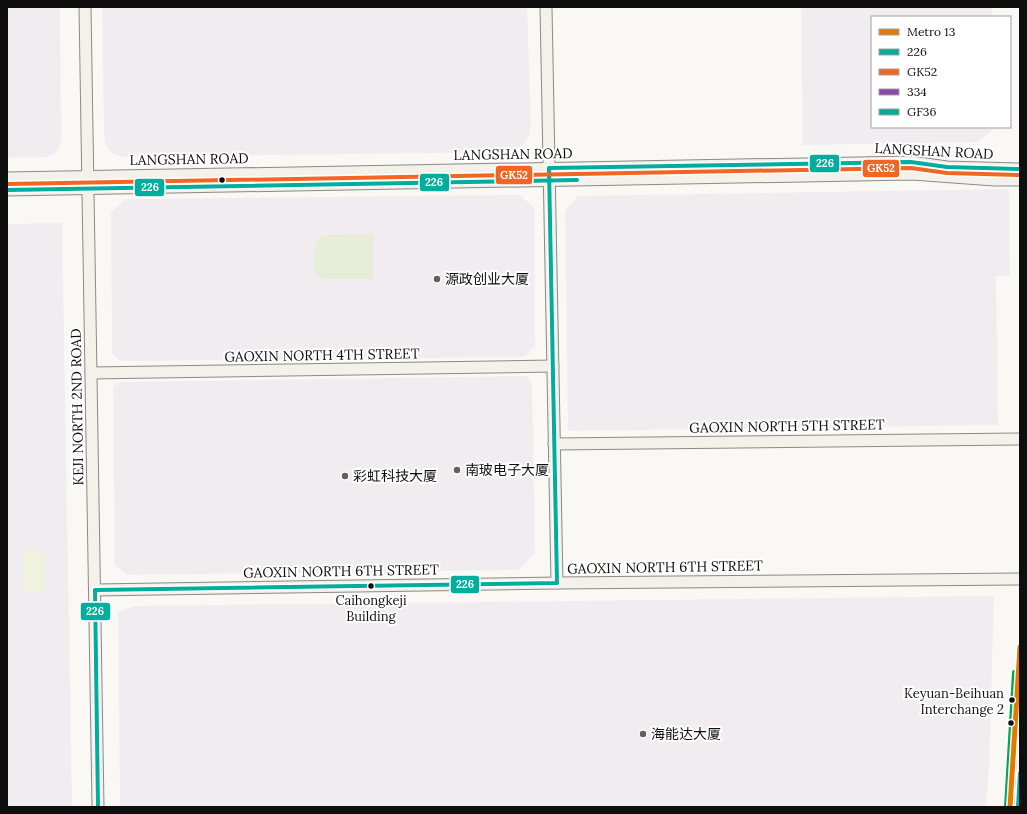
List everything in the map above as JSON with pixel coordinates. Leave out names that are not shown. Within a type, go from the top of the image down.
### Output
[{"type":"street","name":"KEJI NORTH 2ND ROAD","points":[[85,7],[98,807]]},
{"type":"street","points":[[546,7],[557,583]]},
{"type":"street","name":"LANGSHAN ROAD","points":[[7,178],[911,162],[948,167],[1020,169]]},
{"type":"street","name":"LANGSHAN ROAD","points":[[7,190],[912,174],[994,180],[1020,180]]},
{"type":"street","name":"GAOXIN NORTH 4TH STREET","points":[[91,373],[553,366]]},
{"type":"street","name":"GAOXIN NORTH 5TH STREET","points":[[554,444],[1020,439]]},
{"type":"street","name":"GAOXIN NORTH 6TH STREET","points":[[95,590],[557,583],[1020,579]]},
{"type":"street","points":[[1012,807],[1020,672]]},
{"type":"shaded area","points":[[7,7],[60,7],[61,141],[59,148],[54,154],[47,157],[7,158]]},
{"type":"shaded area","points":[[102,7],[527,7],[531,126],[529,137],[524,144],[516,150],[509,152],[123,157],[113,154],[106,146],[104,135]]},
{"type":"shaded area","points":[[801,7],[992,7],[992,16],[871,16],[871,128],[993,128],[993,130],[977,142],[803,145]]},
{"type":"shaded area","points":[[1009,189],[1010,276],[996,276],[998,425],[568,431],[565,211],[578,196]]},
{"type":"shaded area","points":[[520,195],[534,208],[535,346],[524,357],[121,361],[112,354],[111,212],[126,199]]},
{"type":"shaded area","points":[[62,223],[72,807],[7,807],[7,224]]},
{"type":"shaded area","points":[[526,376],[532,384],[535,552],[519,570],[127,575],[115,565],[113,386],[120,382]]},
{"type":"shaded area","points":[[994,596],[989,765],[986,807],[120,807],[118,612],[136,606]]},
{"type":"green space","points":[[373,234],[373,279],[327,279],[321,278],[314,271],[314,248],[318,240],[322,237],[328,235]]},
{"type":"green space","points":[[44,549],[45,591],[23,591],[22,550]]},
{"type":"metro line","name":"13","points":[[1010,807],[1020,647]]},
{"type":"transit line","name":"226","points":[[98,807],[95,590],[557,583],[549,168],[911,162],[947,167],[1020,169]]},
{"type":"transit line","name":"GK52","points":[[7,184],[911,168],[947,173],[1020,175]]},
{"type":"transit line","name":"226","points":[[7,190],[577,180]]},
{"type":"transit line","points":[[1006,807],[1014,672]]},
{"type":"transit line","name":"334","points":[[1012,807],[1020,672]]},
{"type":"transit line","name":"GF36","points":[[1018,807],[1020,773]]},
{"type":"place","name":"源政创业大厦","points":[[437,279]]},
{"type":"place","name":"南玻电子大厦","points":[[457,470]]},
{"type":"place","name":"彩虹科技大厦","points":[[345,476]]},
{"type":"place","name":"Caihongkeji Building","points":[[371,586]]},
{"type":"place","name":"Keyuan-Beihuan Interchange 2","points":[[1012,700]]},
{"type":"place","name":"海能达大厦","points":[[643,734]]}]
